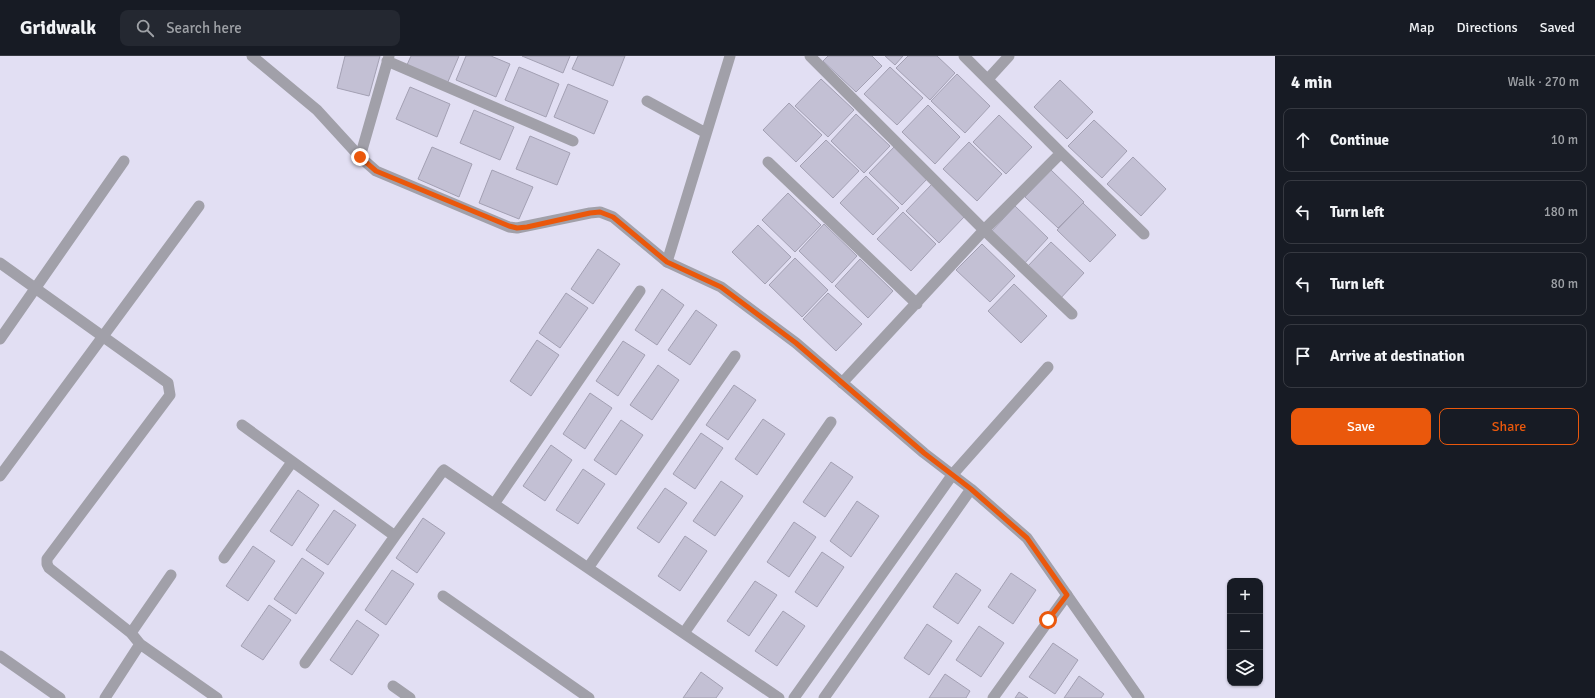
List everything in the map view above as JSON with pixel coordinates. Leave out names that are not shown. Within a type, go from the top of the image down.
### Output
[{"type":"street","points":[[252,56],[317,110],[360,157],[376,171],[517,228],[600,212],[613,217],[667,262],[721,287],[796,343],[924,453],[953,474],[1027,538],[1135,696]]},
{"type":"street","points":[[667,262],[730,56]]},
{"type":"street","points":[[810,56],[984,230],[1072,314]]},
{"type":"street","points":[[964,56],[1144,234]]},
{"type":"street","points":[[988,79],[1009,56]]},
{"type":"street","points":[[360,157],[388,59],[573,141]]},
{"type":"street","points":[[646,101],[706,133]]},
{"type":"street","points":[[842,383],[917,304],[984,230],[1061,153]]},
{"type":"street","points":[[0,339],[124,161]]},
{"type":"street","points":[[768,162],[917,304]]},
{"type":"street","points":[[0,476],[104,337],[199,206]]},
{"type":"street","points":[[0,263],[168,383],[170,395],[47,559],[47,564],[49,568],[130,632],[140,644],[217,698]]},
{"type":"street","points":[[494,504],[640,291]]},
{"type":"street","points":[[588,568],[735,356]]},
{"type":"street","points":[[794,698],[953,474],[1048,367]]},
{"type":"street","points":[[684,633],[831,422]]},
{"type":"street","points":[[242,425],[395,536]]},
{"type":"street","points":[[224,558],[292,462]]},
{"type":"street","points":[[304,663],[444,470],[779,698]]},
{"type":"street","points":[[824,698],[971,489]]},
{"type":"street","points":[[130,632],[172,575]]},
{"type":"street","points":[[993,698],[1067,595]]},
{"type":"street","points":[[443,596],[589,698]]},
{"type":"street","points":[[105,698],[140,644]]},
{"type":"street","points":[[0,656],[60,698]]},
{"type":"street","points":[[393,686],[410,698]]},
{"type":"building","points":[[345,56],[380,56],[369,96],[337,88]]},
{"type":"building","points":[[411,56],[459,56],[447,84],[406,67]]},
{"type":"building","points":[[466,56],[491,56],[510,64],[496,97],[456,80]]},
{"type":"building","points":[[522,56],[570,56],[563,73]]},
{"type":"building","points":[[578,56],[625,56],[613,86],[572,69]]},
{"type":"building","points":[[828,56],[872,56],[882,66],[856,92],[823,61]]},
{"type":"building","points":[[885,56],[903,56],[895,65]]},
{"type":"building","points":[[908,56],[937,56],[955,73],[930,100],[896,68]]},
{"type":"building","points":[[519,67],[559,84],[546,117],[505,100]]},
{"type":"building","points":[[890,67],[923,98],[897,125],[864,94]]},
{"type":"building","points":[[957,74],[990,106],[965,133],[931,101]]},
{"type":"building","points":[[821,79],[854,110],[828,137],[795,106]]},
{"type":"building","points":[[1060,80],[1093,112],[1067,139],[1034,107]]},
{"type":"building","points":[[568,84],[608,101],[594,134],[554,117]]},
{"type":"building","points":[[410,87],[450,104],[437,137],[396,119]]},
{"type":"building","points":[[789,103],[822,135],[796,162],[763,130]]},
{"type":"building","points":[[928,105],[960,137],[935,164],[902,132]]},
{"type":"building","points":[[474,110],[514,127],[500,160],[460,143]]},
{"type":"building","points":[[856,114],[890,146],[864,173],[831,141]]},
{"type":"building","points":[[999,115],[1032,147],[1006,174],[973,142]]},
{"type":"building","points":[[1094,120],[1127,151],[1102,178],[1068,146]]},
{"type":"building","points":[[530,136],[570,153],[557,185],[516,169]]},
{"type":"building","points":[[826,140],[859,171],[833,198],[800,166]]},
{"type":"building","points":[[969,142],[1002,174],[977,201],[943,169]]},
{"type":"building","points":[[895,146],[928,178],[902,205],[869,173]]},
{"type":"building","points":[[432,147],[472,164],[459,197],[418,179]]},
{"type":"building","points":[[1133,157],[1166,189],[1141,216],[1107,184]]},
{"type":"building","points":[[492,170],[533,187],[519,219],[479,203]]},
{"type":"building","points":[[1051,170],[1084,202],[1058,228],[1025,197]]},
{"type":"building","points":[[866,176],[899,208],[873,235],[840,203]]},
{"type":"building","points":[[932,184],[965,216],[939,243],[906,211]]},
{"type":"building","points":[[788,193],[821,225],[795,252],[762,220]]},
{"type":"building","points":[[1083,203],[1116,235],[1090,262],[1057,230]]},
{"type":"building","points":[[1015,206],[1048,238],[1023,265],[990,233]]},
{"type":"building","points":[[903,212],[936,244],[911,271],[877,239]]},
{"type":"building","points":[[824,224],[857,256],[832,283],[799,251]]},
{"type":"building","points":[[758,225],[791,257],[765,284],[732,252]]},
{"type":"building","points":[[1051,242],[1084,273],[1059,300],[1026,268]]},
{"type":"building","points":[[982,244],[1015,276],[990,302],[956,270]]},
{"type":"building","points":[[598,249],[620,264],[593,304],[571,289]]},
{"type":"building","points":[[795,258],[828,290],[802,317],[769,285]]},
{"type":"building","points":[[860,259],[893,291],[868,318],[835,286]]},
{"type":"building","points":[[1014,284],[1047,316],[1021,343],[988,311]]},
{"type":"building","points":[[662,289],[684,305],[657,345],[635,330]]},
{"type":"building","points":[[566,293],[588,308],[560,348],[539,333]]},
{"type":"building","points":[[828,293],[862,324],[836,351],[803,319]]},
{"type":"building","points":[[696,310],[717,325],[690,365],[668,350]]},
{"type":"building","points":[[537,340],[559,355],[531,396],[510,381]]},
{"type":"building","points":[[623,341],[645,355],[618,396],[596,381]]},
{"type":"building","points":[[658,365],[679,380],[652,420],[630,405]]},
{"type":"building","points":[[734,385],[756,400],[728,440],[706,425]]},
{"type":"building","points":[[590,393],[612,408],[585,449],[563,434]]},
{"type":"building","points":[[763,419],[785,434],[757,475],[735,459]]},
{"type":"building","points":[[621,420],[643,435],[616,475],[594,460]]},
{"type":"building","points":[[701,433],[723,448],[695,489],[673,474]]},
{"type":"building","points":[[551,445],[572,460],[545,501],[523,486]]},
{"type":"building","points":[[831,462],[853,477],[825,517],[803,502]]},
{"type":"building","points":[[583,469],[605,484],[578,524],[556,510]]},
{"type":"building","points":[[721,481],[743,496],[715,536],[693,521]]},
{"type":"building","points":[[665,488],[687,503],[659,543],[637,528]]},
{"type":"building","points":[[298,490],[319,505],[292,546],[270,531]]},
{"type":"building","points":[[857,501],[879,516],[851,557],[830,541]]},
{"type":"building","points":[[334,510],[356,525],[328,565],[306,550]]},
{"type":"building","points":[[423,518],[445,533],[417,573],[396,558]]},
{"type":"building","points":[[794,522],[816,537],[789,577],[767,562]]},
{"type":"building","points":[[685,536],[707,551],[680,591],[658,576]]},
{"type":"building","points":[[253,546],[275,561],[248,601],[226,586]]},
{"type":"building","points":[[822,552],[844,567],[817,607],[795,592]]},
{"type":"building","points":[[302,558],[324,573],[296,614],[274,599]]},
{"type":"building","points":[[392,570],[414,584],[386,625],[365,610]]},
{"type":"building","points":[[956,573],[981,590],[958,624],[933,607]]},
{"type":"building","points":[[1011,573],[1036,590],[1013,624],[988,607]]},
{"type":"building","points":[[755,581],[777,595],[749,636],[727,621]]},
{"type":"building","points":[[269,605],[291,620],[263,660],[241,646]]},
{"type":"building","points":[[783,611],[805,626],[777,666],[755,651]]},
{"type":"building","points":[[357,620],[379,635],[352,675],[330,660]]},
{"type":"building","points":[[927,624],[952,641],[929,675],[904,658]]},
{"type":"building","points":[[979,626],[1004,643],[981,677],[956,660]]},
{"type":"building","points":[[1053,643],[1078,660],[1055,694],[1029,677]]},
{"type":"building","points":[[701,672],[723,688],[716,698],[683,698]]},
{"type":"building","points":[[945,674],[970,691],[966,698],[929,698]]},
{"type":"building","points":[[1079,676],[1104,694],[1101,698],[1064,698]]},
{"type":"building","points":[[1019,692],[1028,698],[1015,698]]},
{"type":"route","points":[[360,157],[376,171],[517,228],[600,212],[613,217],[667,262],[721,287],[796,343],[924,453],[953,474],[1027,538],[1067,595],[1048,620]]}]
